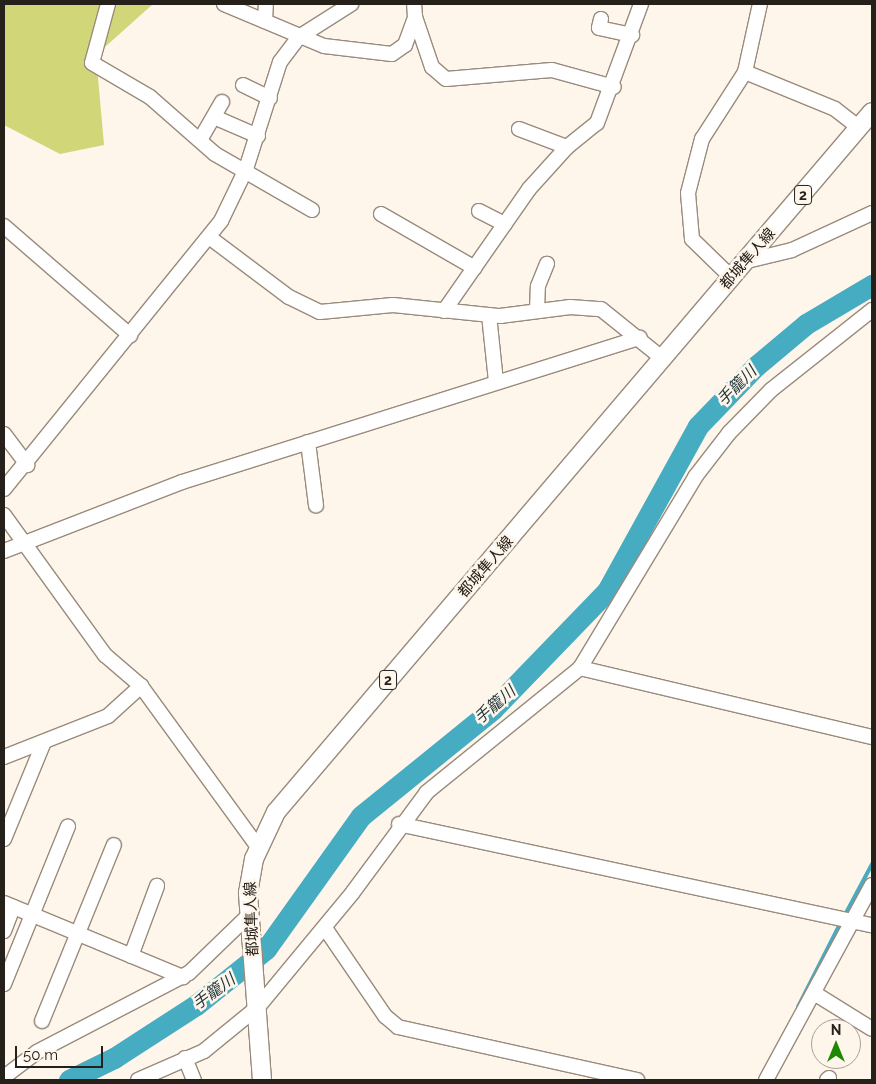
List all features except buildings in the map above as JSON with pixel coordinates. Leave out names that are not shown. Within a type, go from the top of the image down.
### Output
[{"type":"main road","name":"都城隼人線","points":[[262,1080],[258,1008],[249,919],[250,873],[258,847],[290,795],[662,358],[748,261],[872,112]]},
{"type":"street","points":[[108,4],[92,63],[150,97],[200,140],[312,210]]},
{"type":"street","points":[[224,4],[324,46],[392,54],[405,45],[414,10]]},
{"type":"street","points":[[265,21],[266,4]]},
{"type":"street","points":[[4,489],[28,465],[209,237],[246,169],[280,62],[299,37],[351,4]]},
{"type":"street","points":[[444,311],[505,224],[567,147],[595,126],[614,87],[641,4]]},
{"type":"street","points":[[732,278],[694,242],[688,199],[702,139],[745,72],[760,4]]},
{"type":"street","points":[[414,10],[432,67],[446,79],[552,70],[614,87]]},
{"type":"street","points":[[601,19],[599,28],[632,35]]},
{"type":"street","points":[[745,72],[834,109],[859,128]]},
{"type":"street","points":[[243,85],[270,98]]},
{"type":"street","points":[[200,140],[222,102]]},
{"type":"street","points":[[214,117],[258,136]]},
{"type":"street","points":[[520,129],[567,147]]},
{"type":"street","points":[[479,211],[505,224]]},
{"type":"street","points":[[748,261],[792,250],[872,213]]},
{"type":"street","points":[[381,214],[475,268]]},
{"type":"street","points":[[4,226],[130,335]]},
{"type":"street","points":[[209,237],[289,297],[320,312],[392,305],[489,315],[601,309],[640,338],[662,358]]},
{"type":"street","points":[[537,311],[538,286],[547,264]]},
{"type":"street","points":[[138,1080],[204,1051],[258,1008],[325,928],[399,824],[460,763],[580,668],[695,476],[729,433],[772,390],[872,310]]},
{"type":"street","points":[[489,315],[496,382]]},
{"type":"street","points":[[4,551],[182,482],[640,338]]},
{"type":"street","points":[[4,434],[28,465]]},
{"type":"street","points":[[308,442],[316,505]]},
{"type":"street","points":[[4,515],[105,654],[141,686],[258,847]]},
{"type":"street","points":[[580,668],[872,737]]},
{"type":"street","points":[[4,756],[108,716],[141,686]]},
{"type":"street","points":[[4,839],[44,742]]},
{"type":"street","points":[[399,824],[855,918],[872,925]]},
{"type":"street","points":[[4,984],[68,826]]},
{"type":"street","points":[[42,1021],[114,845]]},
{"type":"street","points":[[766,1080],[872,885]]},
{"type":"street","points":[[131,956],[156,886]]},
{"type":"street","points":[[4,931],[8,905],[183,977]]},
{"type":"street","points":[[5,1073],[37,1052],[183,977],[249,919]]},
{"type":"street","points":[[325,928],[385,1016],[398,1027],[637,1080]]},
{"type":"street","points":[[814,993],[872,1029]]},
{"type":"street","points":[[185,1058],[194,1080]]},
{"type":"green space","points":[[4,4],[153,4],[96,55],[104,145],[60,154],[4,125]]},
{"type":"waterway","name":"手籠川","points":[[69,1080],[114,1058],[196,1005],[266,949],[361,816],[493,709],[607,591],[698,426],[756,366],[806,324],[872,285]]},
{"type":"waterway","points":[[846,913],[872,864]]},
{"type":"waterway","points":[[798,1007],[841,922]]}]
